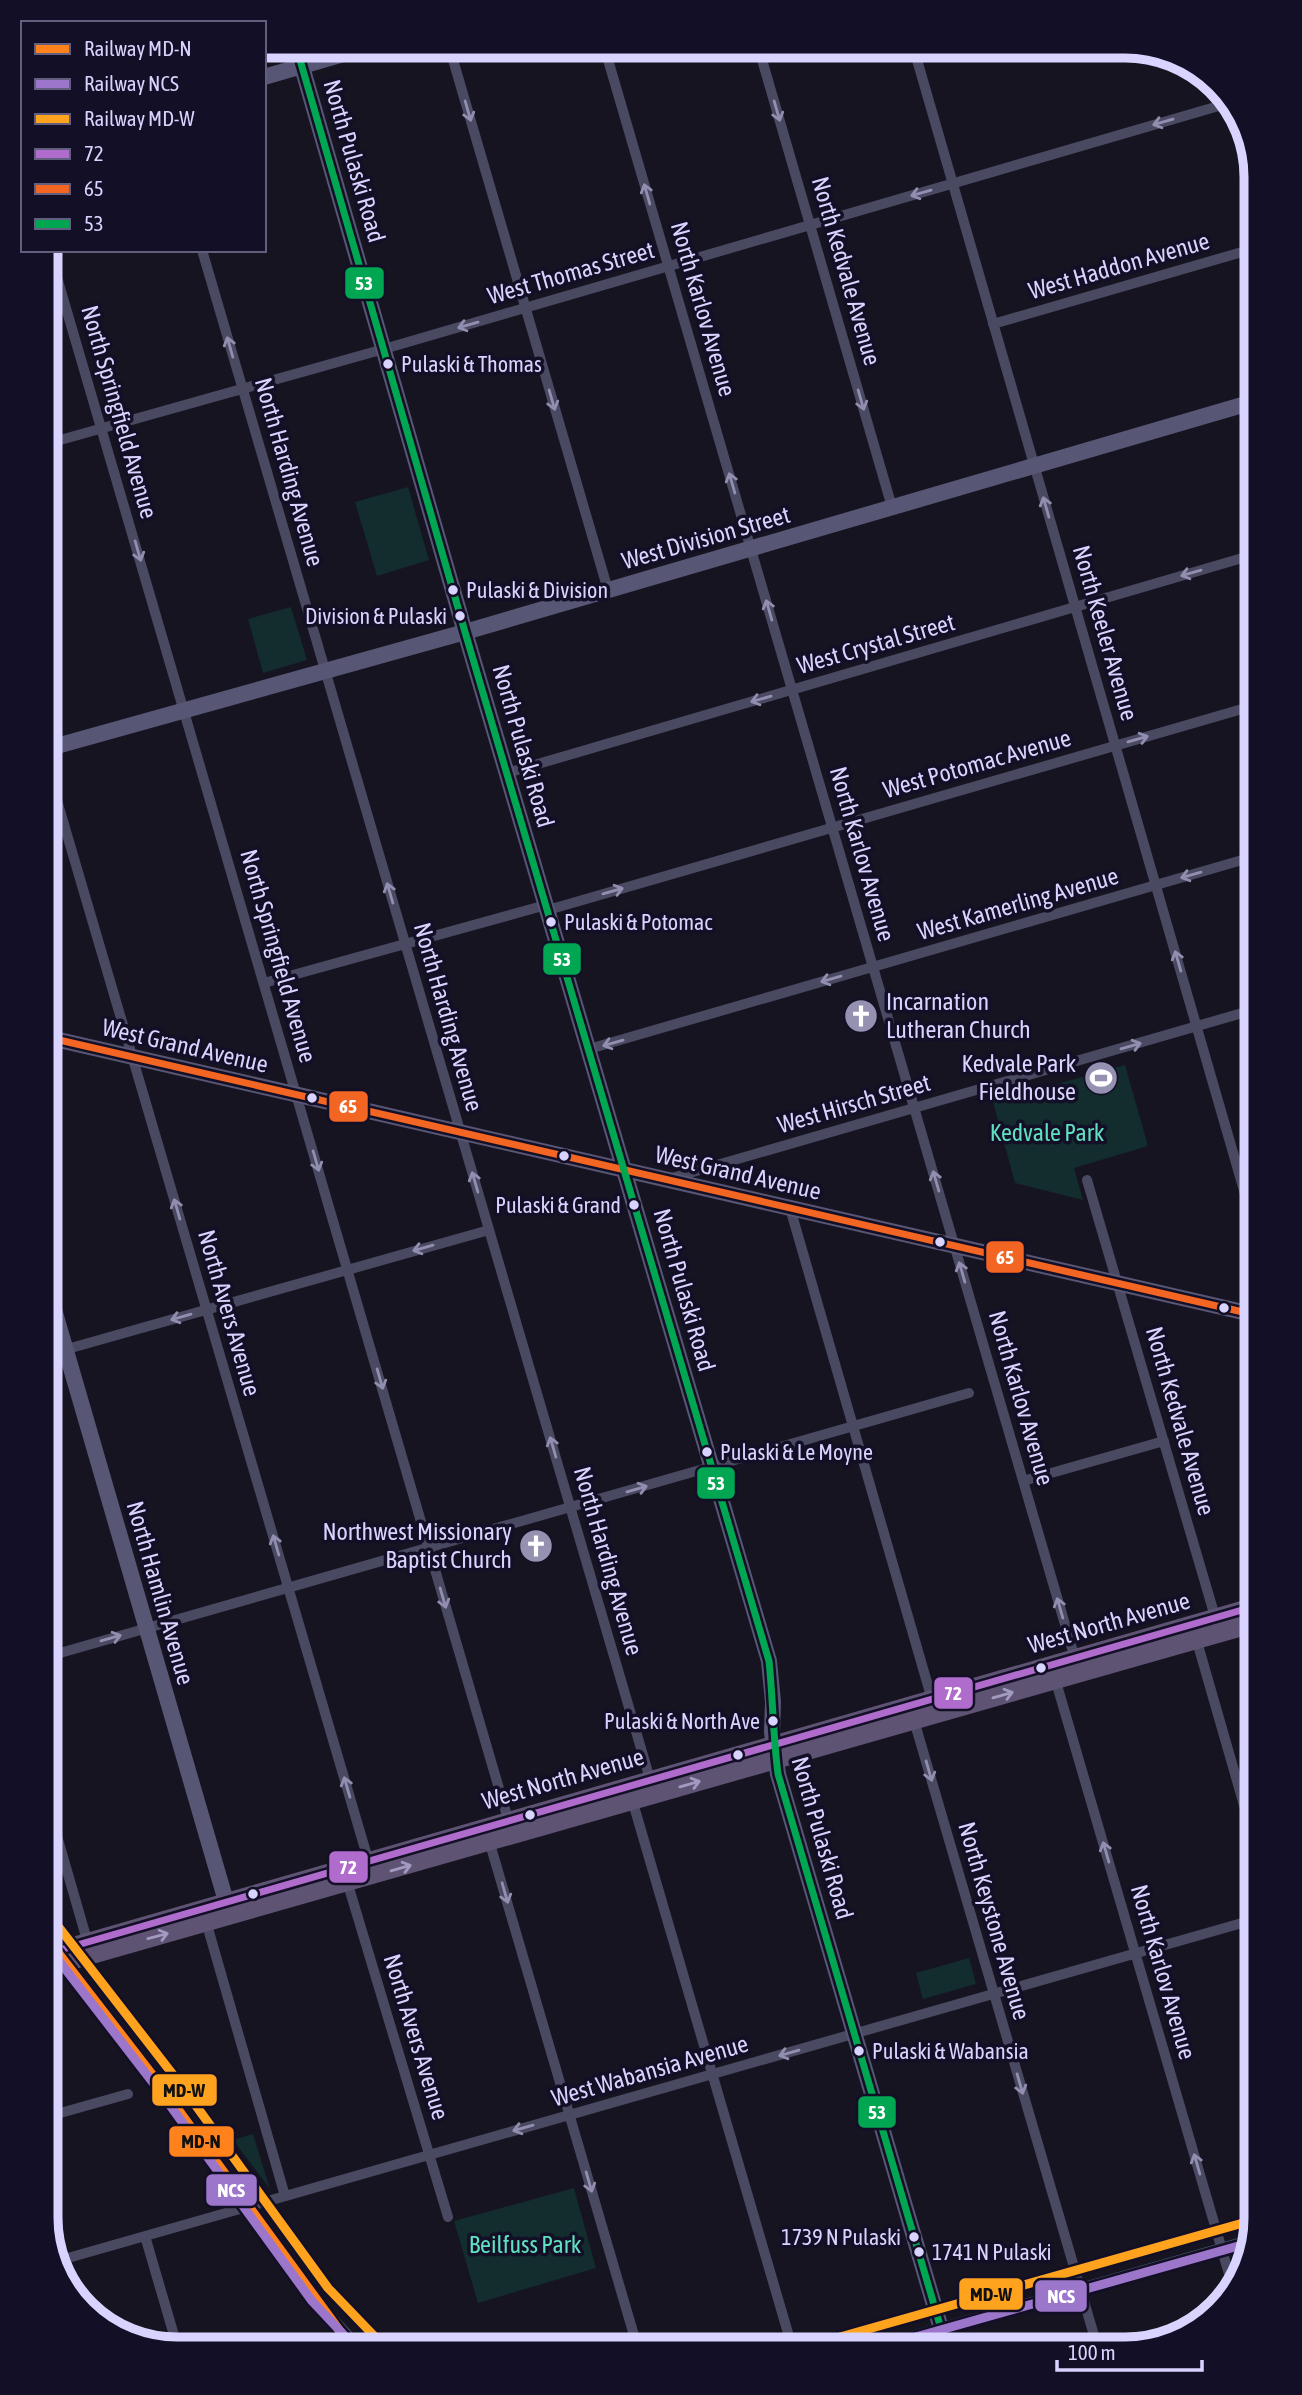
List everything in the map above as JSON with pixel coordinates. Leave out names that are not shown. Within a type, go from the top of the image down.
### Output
[{"type":"main road","name":"North Pulaski Road","points":[[300,58],[465,632],[769,1661],[775,1752],[781,1787],[943,2337]]},
{"type":"main road","points":[[266,75],[330,58]]},
{"type":"main road","name":"West Division Street","points":[[58,746],[465,632],[1244,405]]},
{"type":"main road","name":"West Grand Avenue","points":[[58,1040],[1244,1312]]},
{"type":"main road","name":"North Hamlin Avenue","points":[[58,1324],[228,1909]]},
{"type":"main road","name":"West North Avenue","points":[[1218,1626],[1244,1612]]},
{"type":"main road","name":"West North Avenue","points":[[58,1952],[90,1948],[204,1916],[1194,1632],[1218,1626],[1244,1624]]},
{"type":"main road","name":"West North Avenue","points":[[58,1963],[90,1948]]},
{"type":"street","points":[[453,58],[608,590]]},
{"type":"street","name":"North Karlov Avenue","points":[[607,58],[1077,1666]]},
{"type":"street","name":"North Kedvale Avenue","points":[[761,58],[892,507]]},
{"type":"street","name":"North Keeler Avenue","points":[[916,58],[1244,1190]]},
{"type":"street","name":"West Thomas Street","points":[[58,441],[384,349],[1221,105]]},
{"type":"street","name":"West Haddon Avenue","points":[[993,324],[1244,251]]},
{"type":"street","name":"North Harding Avenue","points":[[203,252],[652,1787]]},
{"type":"street","name":"North Springfield Avenue","points":[[58,280],[510,1828]]},
{"type":"street","name":"West Crystal Street","points":[[507,773],[1244,558]]},
{"type":"street","name":"West Potomac Avenue","points":[[264,983],[547,908],[1244,708]]},
{"type":"street","name":"North Avers Avenue","points":[[58,804],[371,1868]]},
{"type":"street","name":"West Kamerling Avenue","points":[[589,1049],[1244,860]]},
{"type":"street","name":"West Hirsch Street","points":[[666,1180],[1244,1013]]},
{"type":"street","name":"North Kedvale Avenue","points":[[1087,1180],[1218,1626]]},
{"type":"street","points":[[790,1208],[934,1707]]},
{"type":"street","points":[[58,1351],[489,1230]]},
{"type":"street","points":[[58,1654],[969,1393]]},
{"type":"street","points":[[1023,1481],[1164,1441]]},
{"type":"street","points":[[1194,1632],[1244,1805]]},
{"type":"street","name":"North Karlov Avenue","points":[[1054,1673],[1229,2275]]},
{"type":"street","name":"North Keystone Avenue","points":[[912,1713],[1094,2337]]},
{"type":"street","points":[[630,1794],[788,2333]]},
{"type":"street","points":[[488,1835],[635,2337]]},
{"type":"street","points":[[58,1839],[90,1948]]},
{"type":"street","name":"North Avers Avenue","points":[[346,1875],[448,2217]]},
{"type":"street","points":[[204,1916],[285,2196]]},
{"type":"street","name":"West Wabansia Avenue","points":[[65,2259],[1244,1922]]},
{"type":"street","points":[[58,2114],[128,2094]]},
{"type":"street","points":[[145,2236],[174,2337]]},
{"type":"green space","points":[[408,487],[429,560],[377,576],[355,502]]},
{"type":"green space","points":[[291,607],[307,660],[263,673],[248,619]]},
{"type":"green space","name":"Kedvale Park","points":[[1125,1065],[1148,1146],[1074,1168],[1083,1200],[1015,1183],[993,1102]]},
{"type":"green space","points":[[969,1958],[976,1984],[923,1999],[916,1973]]},
{"type":"green space","points":[[253,2134],[270,2189],[233,2140]]},
{"type":"green space","name":"Beilfuss Park","points":[[574,2188],[596,2268],[478,2303],[454,2221]]},
{"type":"railway","points":[[899,2337],[1242,2240]]},
{"type":"railway","points":[[311,2291],[353,2337]]},
{"type":"rail line","name":"MD-W","points":[[58,1926],[181,2085],[328,2288],[375,2337]]},
{"type":"rail line","name":"MD-N","points":[[58,1953],[158,2082],[344,2337]]},
{"type":"rail line","name":"NCS","points":[[58,1960],[164,2097],[312,2301],[346,2337]]},
{"type":"rail line","name":"MD-W","points":[[840,2337],[1244,2223]]},
{"type":"rail line","name":"NCS","points":[[916,2337],[1241,2245]]},
{"type":"transit line","name":"53","points":[[299,58],[465,632],[769,1661],[778,1774],[943,2337]]},
{"type":"transit line","name":"65","points":[[58,1040],[1244,1312]]},
{"type":"transit line","name":"72","points":[[58,1951],[1244,1609]]},
{"type":"place","name":"Pulaski & Thomas","points":[[388,364]]},
{"type":"place","name":"Pulaski & Division","points":[[453,590]]},
{"type":"place","name":"Division & Pulaski","points":[[460,616]]},
{"type":"place","name":"Pulaski & Potomac","points":[[551,922]]},
{"type":"place","name":"Incarnation Lutheran Church","points":[[861,1016]]},
{"type":"place","name":"Kedvale Park Fieldhouse","points":[[1101,1078]]},
{"type":"place","name":"Pulaski & Grand","points":[[634,1205]]},
{"type":"place","name":"Pulaski & Le Moyne","points":[[707,1452]]},
{"type":"place","name":"Northwest Missionary Baptist Church","points":[[536,1546]]},
{"type":"place","name":"Pulaski & North Ave","points":[[773,1721]]},
{"type":"place","name":"Pulaski & Wabansia","points":[[859,2051]]},
{"type":"place","name":"1739 N Pulaski","points":[[914,2237]]},
{"type":"place","name":"1741 N Pulaski","points":[[919,2252]]}]
